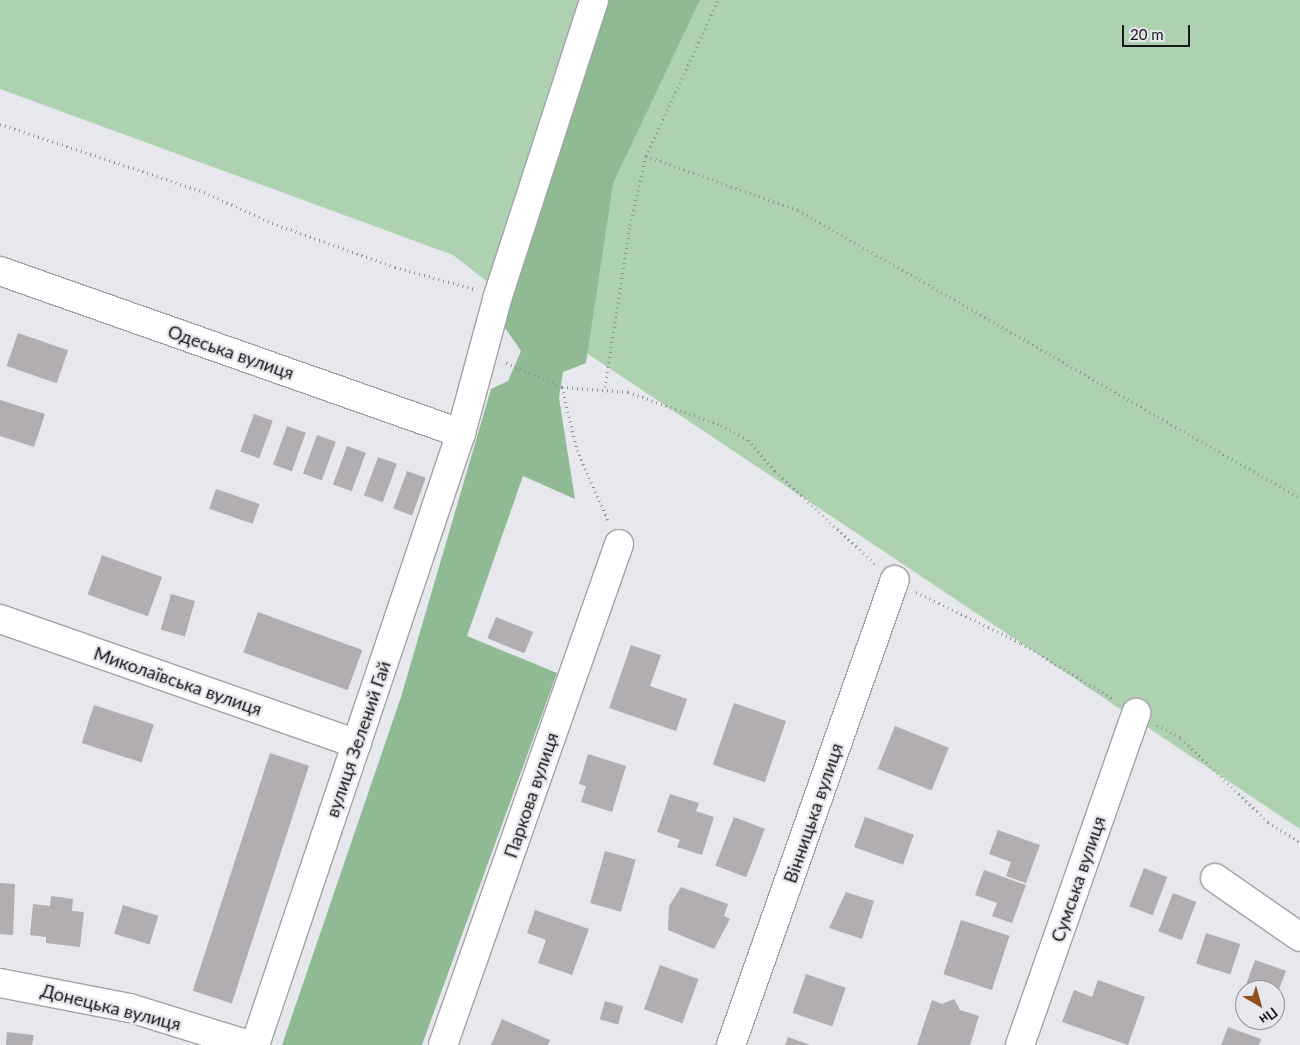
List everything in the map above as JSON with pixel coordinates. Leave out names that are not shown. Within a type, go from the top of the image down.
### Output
[{"type":"street","name":"вулиця Зелений Гай","points":[[255,1045],[461,433],[498,296],[594,0]]},
{"type":"street","name":"Одеська вулиця","points":[[0,271],[461,433]]},
{"type":"street","name":"Паркова вулиця","points":[[443,1045],[619,544]]},
{"type":"street","name":"Вінницька вулиця","points":[[731,1045],[895,580]]},
{"type":"street","name":"Миколаївська вулиця","points":[[0,618],[357,744]]},
{"type":"street","name":"Сумська вулиця","points":[[1020,1045],[1136,713]]},
{"type":"street","points":[[1215,878],[1300,937]]},
{"type":"street","name":"Донецька вулиця","points":[[0,983],[130,1008],[250,1045]]},
{"type":"path","points":[[605,387],[630,225],[646,156],[718,0]]},
{"type":"path","points":[[0,124],[204,192],[272,223],[395,267],[498,296]]},
{"type":"path","points":[[646,156],[798,210],[1300,498]]},
{"type":"path","points":[[562,387],[577,450],[619,544]]},
{"type":"green space","points":[[0,0],[1300,0],[1300,829],[531,316],[453,255],[0,89]]},
{"type":"green space","points":[[609,0],[700,0],[613,183],[586,363],[563,372],[559,398],[575,499],[523,476],[467,636],[557,673],[422,1045],[282,1045],[401,697],[491,389],[508,381],[521,351],[503,325]]},
{"type":"building","points":[[18,333],[68,350],[57,383],[7,366]]},
{"type":"building","points":[[0,400],[45,414],[34,447],[0,436]]},
{"type":"building","points":[[254,414],[273,421],[259,458],[240,452]]},
{"type":"building","points":[[287,426],[306,433],[292,471],[273,465]]},
{"type":"building","points":[[317,435],[336,442],[322,480],[303,474]]},
{"type":"building","points":[[347,446],[366,453],[352,491],[333,485]]},
{"type":"building","points":[[378,457],[397,464],[383,502],[364,496]]},
{"type":"building","points":[[407,471],[426,478],[412,515],[393,509]]},
{"type":"building","points":[[216,489],[259,504],[253,524],[209,509]]},
{"type":"building","points":[[102,555],[162,577],[148,616],[88,594]]},
{"type":"building","points":[[171,594],[195,601],[185,636],[161,630]]},
{"type":"building","points":[[258,612],[362,650],[348,690],[243,652]]},
{"type":"building","points":[[496,617],[533,632],[524,653],[487,638]]},
{"type":"building","points":[[631,645],[661,655],[650,686],[687,699],[676,731],[609,708]]},
{"type":"building","points":[[734,703],[786,721],[765,782],[713,764]]},
{"type":"building","points":[[94,705],[154,724],[142,763],[82,743]]},
{"type":"building","points":[[895,726],[949,748],[932,790],[878,769]]},
{"type":"building","points":[[270,753],[309,766],[232,1003],[193,991]]},
{"type":"building","points":[[588,754],[626,766],[612,812],[581,802],[586,786],[579,784]]},
{"type":"building","points":[[670,794],[699,803],[696,811],[714,817],[702,855],[677,847],[680,840],[657,832]]},
{"type":"building","points":[[734,817],[765,829],[746,877],[715,866]]},
{"type":"building","points":[[865,817],[914,835],[903,865],[854,847]]},
{"type":"building","points":[[998,830],[1040,845],[1026,883],[1006,876],[1011,862],[989,854]]},
{"type":"building","points":[[605,851],[636,860],[621,912],[590,903]]},
{"type":"building","points":[[1144,868],[1167,877],[1153,915],[1129,906]]},
{"type":"building","points":[[984,870],[1026,885],[1012,923],[992,916],[997,903],[975,895]]},
{"type":"building","points":[[0,883],[15,884],[13,935],[0,934]]},
{"type":"building","points":[[681,887],[728,904],[724,916],[730,919],[714,949],[668,930],[669,906]]},
{"type":"building","points":[[846,892],[874,901],[862,939],[829,928]]},
{"type":"building","points":[[1173,893],[1196,902],[1182,940],[1158,931]]},
{"type":"building","points":[[51,896],[73,899],[72,911],[84,912],[80,947],[46,943],[46,937],[30,935],[33,904],[50,906]]},
{"type":"building","points":[[123,905],[158,916],[150,945],[114,934]]},
{"type":"building","points":[[535,910],[589,929],[572,975],[538,963],[546,940],[527,933]]},
{"type":"building","points":[[961,920],[1010,936],[992,990],[943,974]]},
{"type":"building","points":[[1206,933],[1240,944],[1230,975],[1196,963]]},
{"type":"building","points":[[1255,960],[1286,971],[1283,980],[1248,980]]},
{"type":"building","points":[[660,965],[699,979],[682,1023],[644,1009]]},
{"type":"building","points":[[806,974],[846,988],[832,1026],[793,1013]]},
{"type":"building","points":[[1098,980],[1145,997],[1128,1045],[1062,1022],[1074,990],[1092,997]]},
{"type":"building","points":[[954,999],[960,1010],[979,1016],[970,1045],[917,1045],[932,1000],[942,1004]]},
{"type":"building","points":[[605,1001],[623,1006],[618,1025],[600,1019]]},
{"type":"building","points":[[502,1019],[550,1040],[548,1045],[491,1045]]},
{"type":"building","points":[[1228,1027],[1261,1039],[1259,1045],[1221,1045]]},
{"type":"building","points":[[7,1032],[34,1035],[32,1045],[6,1045]]},
{"type":"building","points":[[788,1037],[810,1045],[785,1045]]}]
